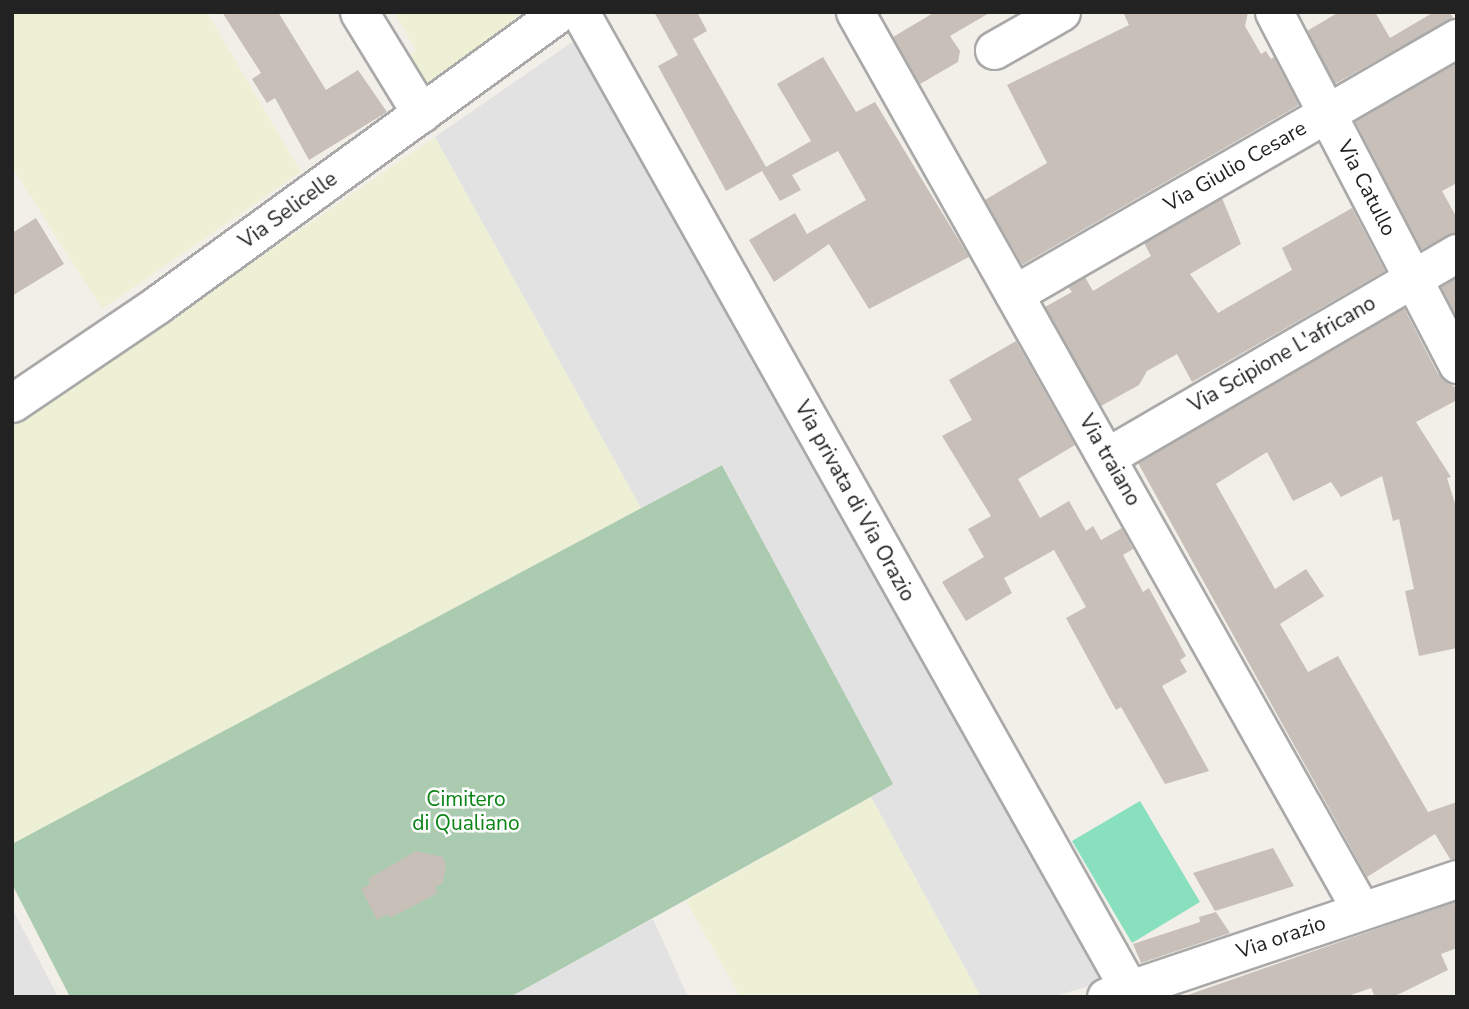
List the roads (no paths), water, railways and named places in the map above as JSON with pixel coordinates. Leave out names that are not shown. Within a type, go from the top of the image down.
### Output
[{"type":"street","points":[[359,12],[421,113]]},
{"type":"street","name":"Via Selicelle","points":[[12,403],[560,12]]},
{"type":"street","name":"Via privata di Via Orazio","points":[[580,12],[1117,993]]},
{"type":"street","name":"Via traiano","points":[[855,12],[1108,456],[1361,910]]},
{"type":"street","points":[[994,50],[1061,12]]},
{"type":"street","name":"Via Catullo","points":[[1274,12],[1457,365]]},
{"type":"street","name":"Via Giulio Cesare","points":[[1014,295],[1457,38]]},
{"type":"street","name":"Via Scipione L'africano","points":[[1108,456],[1457,253]]},
{"type":"street","name":"Via orazio","points":[[1117,993],[1457,879]]},
{"type":"park label","name":"Cimitero di Qualiano","points":[[466,811]]}]
